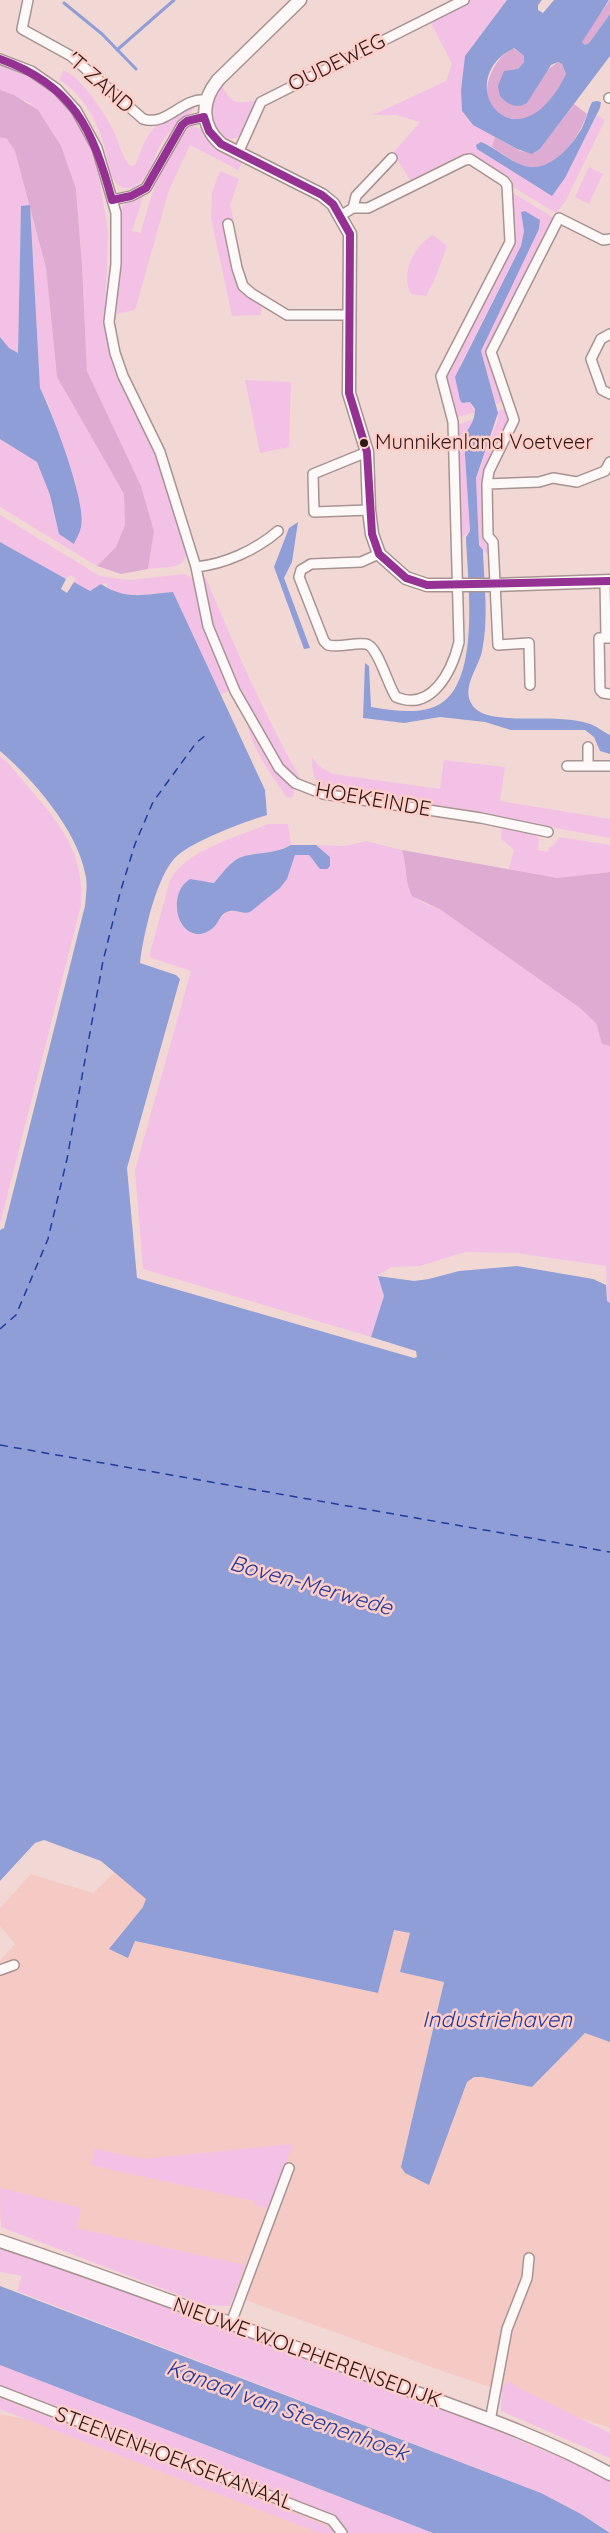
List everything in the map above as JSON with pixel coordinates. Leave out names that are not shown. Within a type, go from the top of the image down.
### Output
[{"type":"street","name":"'T ZAND","points":[[28,0],[22,29],[71,56],[143,119],[158,120],[191,100],[206,100]]},
{"type":"street","points":[[300,0],[218,80],[206,100],[204,117],[209,131],[217,140],[322,195],[333,204],[348,228],[350,242],[349,393],[367,452],[369,510],[372,534],[379,554],[406,578],[427,585],[608,581],[608,637],[599,639],[600,690],[610,694]]},
{"type":"street","name":"OUDEWEG","points":[[238,153],[261,102],[464,0]]},
{"type":"street","name":"HOEKEINDE","points":[[0,59],[20,66],[45,80],[76,110],[97,148],[116,213],[116,264],[109,322],[115,353],[123,376],[160,452],[196,567],[208,626],[235,691],[273,759],[295,783],[333,796],[481,818],[548,832]]},
{"type":"street","points":[[112,200],[131,196],[146,188],[182,125],[187,121],[204,117]]},
{"type":"street","points":[[353,208],[356,196],[392,158]]},
{"type":"street","points":[[340,216],[353,208],[369,208],[470,159],[507,185],[510,242],[441,376],[453,422],[461,585],[459,642],[454,663],[442,683],[424,698],[415,701],[404,701],[396,697],[389,688],[371,645],[364,643],[334,646],[324,641],[299,577],[301,570],[311,564],[361,562],[379,554]]},
{"type":"street","points":[[530,685],[529,644],[498,645],[490,585],[493,542],[488,536],[486,484],[489,471],[514,420],[491,352],[559,219],[603,240],[610,239]]},
{"type":"street","points":[[228,224],[243,286],[251,293],[288,315],[348,315]]},
{"type":"street","points":[[610,334],[601,339],[591,359],[602,390],[610,394]]},
{"type":"street","points":[[367,452],[313,474],[314,512],[369,510]]},
{"type":"street","points":[[486,484],[538,482],[553,478],[577,482],[605,471],[610,462]]},
{"type":"street","points":[[196,567],[212,565],[256,547],[278,531]]},
{"type":"street","points":[[588,747],[588,766]]},
{"type":"street","points":[[567,766],[610,766]]},
{"type":"street","points":[[0,1970],[14,1965]]},
{"type":"street","points":[[231,2323],[289,2168]]},
{"type":"street","name":"NIEUWE WOLPHERENSEDIJK","points":[[0,2241],[231,2323],[490,2421],[560,2449],[610,2474]]},
{"type":"street","points":[[490,2421],[507,2329],[527,2278],[529,2258]]},
{"type":"street","name":"STEENENHOEKSEKANAAL","points":[[0,2391],[332,2520],[342,2533]]},
{"type":"shaded area","points":[[471,0],[507,0],[465,56],[461,90],[462,112],[473,125],[495,137],[492,147],[486,144],[552,196],[565,178],[597,115],[605,120],[565,202],[556,213],[511,186],[511,179],[473,155],[459,156],[411,181],[393,153],[420,122],[396,115],[373,115],[446,81],[452,64],[430,21]]},
{"type":"shaded area","points":[[610,0],[610,14],[589,43],[585,45],[582,39]]},
{"type":"shaded area","points":[[513,48],[524,56],[524,62],[518,69],[546,71],[558,62],[562,64],[566,74],[549,102],[529,118],[517,119],[503,116],[493,109],[488,100],[487,89],[495,66]]},
{"type":"shaded area","points":[[0,65],[39,81],[58,95],[70,107],[89,138],[97,164],[108,232],[105,324],[158,460],[184,542],[185,558],[177,565],[148,569],[154,531],[141,486],[87,371],[76,189],[30,103],[0,90]]},
{"type":"shaded area","points":[[63,70],[85,88],[99,106],[114,132],[125,159],[131,166],[135,165],[145,141],[154,128],[171,115],[197,103],[191,113],[165,138],[142,180],[132,188],[125,188],[116,183],[112,177],[102,139],[89,110],[69,86],[60,80]]},
{"type":"shaded area","points":[[222,85],[229,97],[236,102],[260,100],[238,137],[227,140],[215,128],[211,114],[211,107]]},
{"type":"shaded area","points":[[0,90],[14,95],[38,110],[61,146],[76,189],[87,371],[141,486],[154,531],[148,569],[121,574],[97,566],[116,547],[125,525],[124,494],[57,377],[46,268],[15,151],[7,139],[0,137]]},
{"type":"shaded area","points":[[574,104],[587,114],[583,123],[564,152],[545,165],[524,166],[492,147],[495,137],[520,151],[534,153],[540,149]]},
{"type":"shaded area","points":[[190,126],[203,131],[216,147],[242,163],[238,170],[190,145],[169,190],[136,307],[134,310],[116,314],[122,259],[120,210],[127,201],[144,194],[132,231],[141,233],[165,163]]},
{"type":"shaded area","points":[[0,137],[7,139],[15,151],[29,205],[21,207],[18,353],[9,348],[0,337]]},
{"type":"shaded area","points":[[589,167],[603,174],[589,204],[575,197]]},
{"type":"shaded area","points":[[220,171],[239,179],[230,205],[234,221],[225,223],[235,275],[262,302],[261,315],[232,316],[211,218],[212,192]]},
{"type":"shaded area","points":[[510,191],[554,218],[490,346],[504,401],[496,404],[481,351],[539,229],[540,220],[525,211],[521,212],[524,231],[521,246],[460,365],[462,403],[470,402],[475,412],[455,418],[446,379],[447,373],[514,242]]},
{"type":"shaded area","points":[[30,208],[46,268],[57,377],[124,494],[126,525],[116,547],[97,566],[0,507],[0,439],[37,462],[50,495],[59,533],[76,484],[48,403],[40,388]]},
{"type":"shaded area","points":[[433,235],[447,246],[435,279],[426,296],[411,294],[408,286],[408,269],[420,246]]},
{"type":"shaded area","points":[[245,380],[291,382],[289,447],[260,453]]},
{"type":"shaded area","points":[[506,408],[509,420],[484,471],[488,555],[479,545],[476,478],[498,419],[498,411]]},
{"type":"shaded area","points":[[474,419],[464,440],[470,531],[460,539],[457,425]]},
{"type":"shaded area","points":[[0,515],[100,576],[129,580],[185,574],[194,579],[205,632],[231,689],[221,695],[173,592],[147,595],[122,594],[107,587],[107,583],[90,591],[74,582],[76,579],[70,575],[66,579],[0,542]]},
{"type":"shaded area","points":[[204,577],[263,708],[303,783],[295,779],[281,765],[270,749],[211,628],[202,580]]},
{"type":"shaded area","points":[[247,721],[278,771],[295,788],[293,797],[287,798],[263,761],[249,732]]},
{"type":"shaded area","points":[[0,756],[50,812],[61,828],[77,863],[81,883],[81,905],[0,1224]]},
{"type":"shaded area","points":[[312,757],[319,766],[333,774],[440,789],[444,760],[505,767],[500,801],[610,819],[610,838],[480,814],[333,792],[318,783],[313,770]]},
{"type":"shaded area","points":[[268,824],[288,824],[291,845],[253,854],[236,861],[214,883],[209,881],[177,905],[181,924],[214,927],[229,912],[242,913],[292,864],[295,855],[309,855],[314,863],[330,857],[316,845],[345,846],[366,841],[402,850],[407,864],[409,891],[423,903],[441,910],[580,1008],[596,1023],[602,1044],[610,1046],[610,1303],[607,1302],[606,1266],[516,1253],[465,1252],[420,1266],[392,1267],[378,1275],[384,1296],[371,1337],[143,1269],[135,1170],[191,971],[149,957],[170,880],[177,870],[200,853],[228,839]]},
{"type":"shaded area","points":[[502,825],[532,832],[539,839],[538,850],[548,852],[549,847],[553,846],[559,837],[610,845],[610,872],[557,878],[508,871],[514,850],[501,839]]},
{"type":"shaded area","points":[[402,850],[557,878],[610,872],[610,1046],[602,1044],[596,1023],[580,1008],[441,910],[412,896]]},
{"type":"shaded area","points":[[115,1872],[147,1899],[128,1957],[135,1941],[378,1993],[394,1930],[410,1933],[444,1981],[401,2167],[428,2184],[467,2082],[474,2077],[482,2077],[532,2087],[585,2033],[610,2042],[610,2428],[448,2373],[70,2237],[0,2219],[0,1960],[15,1944],[0,1926],[0,1908],[31,1874],[93,1893]]},
{"type":"shaded area","points":[[293,2144],[268,2209],[255,2205],[254,2201],[91,2165],[95,2149],[144,2159]]},
{"type":"shaded area","points":[[0,2188],[81,2208],[76,2228],[245,2265],[230,2306],[205,2305],[1,2227]]},
{"type":"shaded area","points":[[0,2246],[42,2259],[478,2423],[583,2467],[610,2481],[610,2532],[541,2493],[17,2291],[22,2276],[0,2272]]},
{"type":"shaded area","points":[[0,2365],[433,2533],[346,2533],[340,2526],[0,2389]]},
{"type":"shaded area","points":[[509,2381],[610,2433],[610,2458],[501,2411],[502,2388]]},
{"type":"shaded area","points":[[0,2398],[327,2526],[335,2533],[319,2533],[0,2409]]},
{"type":"shaded area","points":[[0,2414],[47,2423],[331,2522],[353,2533],[0,2533]]},
{"type":"water","points":[[507,0],[542,0],[538,5],[538,10],[543,13],[554,0],[609,0],[582,42],[585,45],[589,43],[610,14],[610,56],[540,149],[532,154],[517,149],[473,125],[462,111],[461,90],[465,56]],"holes":[[[514,48],[524,56],[524,62],[518,69],[504,71],[498,86],[500,96],[509,104],[520,106],[527,103],[551,65],[558,62],[562,64],[566,74],[547,103],[528,117],[511,118],[497,111],[489,97],[487,80],[495,63]]]},
{"type":"water","points":[[592,102],[601,102],[600,108],[565,178],[552,196],[477,149],[476,145],[481,142],[522,165],[531,167],[549,163],[572,143],[582,128]]},
{"type":"water","points":[[30,205],[40,388],[60,436],[79,499],[81,527],[74,544],[59,534],[50,495],[37,462],[0,439],[0,337],[9,348],[18,353],[21,206]]},
{"type":"water","points":[[525,211],[540,220],[539,229],[481,351],[498,413],[476,478],[479,545],[483,550],[486,601],[482,651],[470,683],[469,697],[476,709],[491,716],[568,720],[593,725],[610,735],[610,754],[600,751],[594,737],[585,730],[511,730],[485,722],[440,717],[404,723],[363,718],[365,663],[369,666],[371,707],[409,711],[431,708],[448,698],[459,681],[466,658],[469,632],[466,537],[470,531],[464,440],[475,409],[470,402],[462,403],[460,400],[455,377],[521,246],[524,231],[521,212]]},
{"type":"water","points":[[298,522],[292,562],[284,578],[310,648],[304,649],[274,567],[289,528]]},
{"type":"water","points":[[0,542],[66,579],[61,589],[67,593],[74,582],[90,591],[101,584],[128,595],[173,592],[265,790],[267,815],[196,843],[178,855],[170,863],[152,905],[140,963],[176,975],[180,979],[127,1168],[137,1278],[414,1358],[417,1357],[416,1351],[371,1337],[384,1296],[378,1276],[414,1281],[459,1271],[517,1266],[593,1279],[606,1285],[607,1301],[610,1303],[610,2042],[585,2033],[532,2087],[482,2077],[474,2077],[467,2082],[429,2185],[405,2173],[401,2167],[444,1982],[400,1972],[410,1933],[394,1930],[378,1993],[135,1941],[128,1958],[109,1949],[143,1907],[146,1899],[101,1861],[44,1840],[35,1843],[0,1881],[0,1230],[4,1228],[85,906],[87,885],[73,840],[52,806],[0,751]]},
{"type":"water","points":[[291,845],[316,845],[330,857],[330,866],[327,869],[320,869],[309,855],[295,855],[287,879],[280,888],[250,912],[227,912],[215,926],[202,934],[195,934],[185,928],[178,916],[177,899],[181,888],[190,879],[214,883],[239,858]]},
{"type":"water","name":"Kanaal van Steenenhoek","points":[[0,2286],[541,2493],[581,2514],[610,2533],[433,2533],[0,2365]]},
{"type":"waterway","points":[[117,50],[174,0]]},
{"type":"waterway","points":[[64,3],[102,34],[136,69]]},
{"type":"ferry route","points":[[0,1329],[16,1315],[48,1239],[67,1159],[103,961],[135,844],[153,802],[196,743],[206,735]]},
{"type":"ferry route","points":[[0,1445],[610,1552]]},
{"type":"transit line","points":[[0,59],[46,82],[63,96],[87,131],[97,152],[112,200]]},
{"type":"transit line","points":[[204,117],[209,131],[221,144],[322,195],[333,204],[350,234],[349,393],[367,452],[372,534],[379,554],[406,578],[427,585],[610,581]]},
{"type":"transit line","points":[[112,200],[131,196],[146,188],[182,125],[187,121],[204,117]]},
{"type":"place","name":"Munnikenland Voetveer","points":[[364,443]]},
{"type":"water label","name":"Boven-Merwede","points":[[311,1586]]},
{"type":"water label","name":"Industriehaven","points":[[497,2020]]}]
